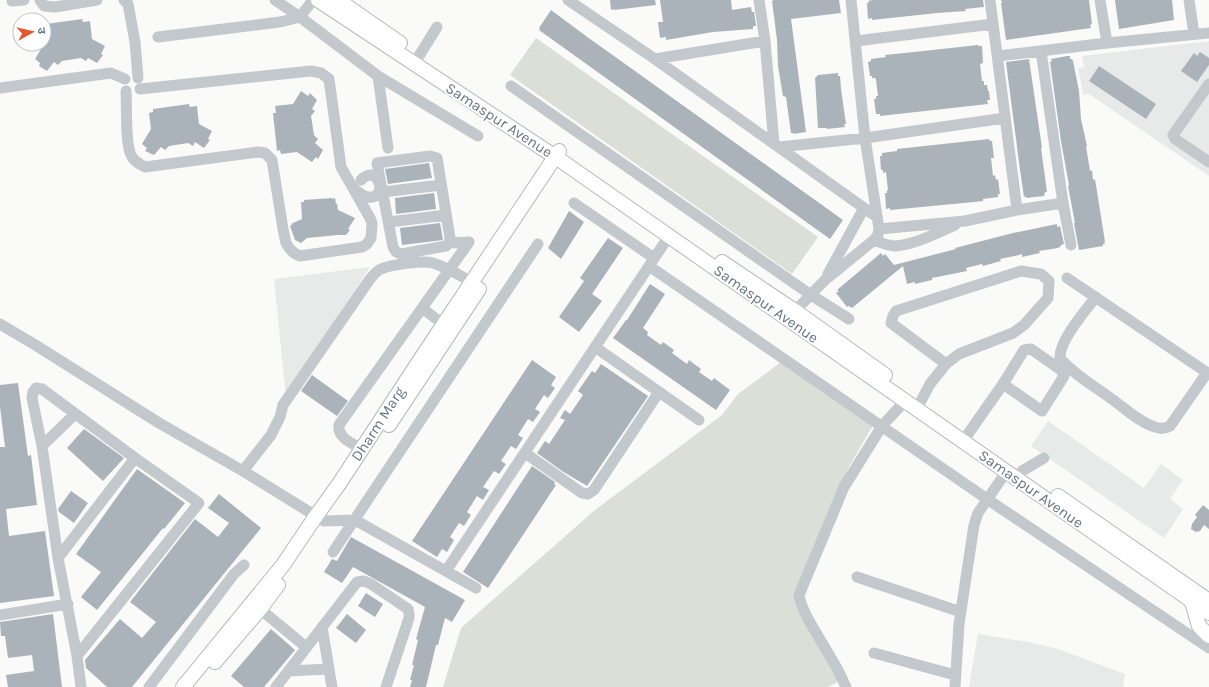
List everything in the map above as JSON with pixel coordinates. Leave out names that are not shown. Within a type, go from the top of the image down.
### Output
[{"type":"main road","name":"Samaspur Avenue","points":[[318,0],[561,157],[795,312],[921,402],[1022,471],[1048,495]]},
{"type":"main road","name":"Samaspur Avenue","points":[[338,0],[561,157],[669,236],[1006,472],[1048,495],[1204,599],[1209,614]]},
{"type":"main road","name":"Dharm Marg","points":[[183,687],[320,518],[339,484],[443,324],[561,157]]},
{"type":"main road","name":"Dharm Marg","points":[[194,687],[260,610],[561,157]]},
{"type":"main road","points":[[1204,599],[1196,631],[1209,636]]},
{"type":"street","points":[[12,1],[24,0]]},
{"type":"street","points":[[40,0],[44,6],[55,7],[97,0]]},
{"type":"street","points":[[124,0],[128,4],[135,42],[139,83],[136,92],[126,91]]},
{"type":"street","points":[[275,0],[378,76],[478,136]]},
{"type":"street","points":[[158,37],[280,22],[300,17],[313,0]]},
{"type":"street","points":[[568,0],[655,59],[877,216]]},
{"type":"street","points":[[759,0],[776,145]]},
{"type":"street","points":[[795,312],[825,280],[874,240],[878,235],[879,228],[865,138],[851,0]]},
{"type":"street","points":[[990,0],[1017,210]]},
{"type":"street","points":[[1100,0],[1106,43]]},
{"type":"street","points":[[1189,0],[1194,34]]},
{"type":"street","points":[[856,41],[994,24]]},
{"type":"street","points":[[419,56],[437,27]]},
{"type":"street","points":[[998,56],[1106,43],[1209,33]]},
{"type":"street","points":[[655,59],[765,42]]},
{"type":"street","points":[[1041,51],[1063,203],[1071,245]]},
{"type":"street","points":[[311,71],[321,73],[329,79],[341,167],[370,218],[372,223],[371,238],[367,244],[362,247],[300,256],[294,253],[286,243],[272,160],[265,153],[258,152],[145,167],[136,162],[131,156],[128,145],[126,91],[124,87],[124,80],[131,75],[139,83],[311,71]]},
{"type":"street","points":[[0,88],[111,73],[124,80]]},
{"type":"street","points":[[378,76],[388,148]]},
{"type":"street","points":[[1209,84],[1173,135],[1176,139],[1209,162]]},
{"type":"street","points":[[510,86],[811,296],[849,320]]},
{"type":"street","points":[[776,145],[865,138],[1005,118]]},
{"type":"street","points":[[362,448],[343,438],[339,433],[339,425],[469,242],[449,243],[446,246],[401,254],[396,252],[377,163],[430,156],[437,158],[450,238],[449,243]]},
{"type":"street","points":[[353,189],[367,197],[377,194],[380,187],[376,178],[370,175],[363,177],[361,180]]},
{"type":"street","points":[[383,192],[441,185]]},
{"type":"street","points":[[574,203],[652,262],[987,499],[1196,631],[1209,648]]},
{"type":"street","points":[[879,228],[965,221],[1017,210],[1063,203]]},
{"type":"street","points":[[825,280],[864,208]]},
{"type":"street","points":[[389,222],[446,215]]},
{"type":"street","points":[[874,240],[895,246],[926,238],[965,221]]},
{"type":"street","points":[[446,571],[669,236]]},
{"type":"street","points":[[333,552],[538,244]]},
{"type":"street","points":[[243,472],[271,434],[278,422],[283,405],[376,273],[381,269],[388,267],[426,261],[432,262],[472,282]]},
{"type":"street","points":[[921,402],[930,384],[946,364],[958,354],[1012,333],[1024,325],[1048,298],[1049,281],[1041,274],[1021,271],[896,311],[891,323],[946,364]]},
{"type":"street","points":[[1067,278],[1096,297],[1208,373],[1170,426],[1160,429],[1140,420],[1071,369],[1060,358],[1063,344],[1096,297]]},
{"type":"street","points":[[422,308],[443,324]]},
{"type":"street","points":[[0,324],[159,423],[320,518],[355,520],[476,588]]},
{"type":"street","points":[[596,347],[699,420]]},
{"type":"street","points":[[968,434],[1003,384],[1024,350],[1031,349],[1060,370],[1064,376],[1042,411],[1003,384]]},
{"type":"street","points":[[77,656],[199,503],[42,389],[36,388],[33,392],[32,398],[42,446],[58,558],[68,604],[81,687]]},
{"type":"street","points":[[525,453],[582,493],[588,494],[594,490],[659,392]]},
{"type":"street","points":[[843,686],[838,670],[808,619],[802,606],[800,596],[844,487],[882,426],[904,401]]},
{"type":"street","points":[[42,446],[75,414]]},
{"type":"street","points":[[58,558],[135,458]]},
{"type":"street","points":[[1022,471],[1044,458]]},
{"type":"street","points":[[954,687],[961,612],[974,525],[978,513],[1006,472]]},
{"type":"street","points":[[149,687],[234,574],[244,565]]},
{"type":"street","points":[[857,577],[961,612]]},
{"type":"street","points":[[276,687],[286,679],[306,647],[357,582],[364,582],[371,584],[408,609],[410,613],[386,687]]},
{"type":"street","points":[[0,615],[68,604]]},
{"type":"street","points":[[260,610],[306,647]]},
{"type":"street","points":[[322,627],[332,687]]},
{"type":"street","points":[[874,653],[955,675]]},
{"type":"street","points":[[286,679],[329,669]]},
{"type":"shaded area","points":[[536,38],[818,237],[792,274],[510,75]]},
{"type":"shaded area","points":[[1209,41],[1209,176],[1089,94],[1083,95],[1078,68],[1084,67],[1082,56]]},
{"type":"shaded area","points":[[370,267],[286,397],[274,279]]},
{"type":"shaded area","points":[[781,362],[873,425],[849,467],[797,594],[840,681],[828,687],[443,687],[461,628],[595,510],[722,415],[738,394]]},
{"type":"shaded area","points":[[1048,421],[1144,488],[1161,464],[1183,480],[1170,499],[1183,509],[1164,538],[1031,446]]},
{"type":"shaded area","points":[[978,634],[1028,642],[1058,649],[1125,674],[1123,687],[969,687]]},
{"type":"building","points":[[610,0],[655,0],[656,5],[611,10]]},
{"type":"building","points":[[660,0],[731,0],[732,10],[751,7],[752,12],[754,12],[756,26],[753,26],[753,29],[713,32],[666,40],[666,37],[660,38],[658,22],[663,22]]},
{"type":"building","points":[[839,0],[841,13],[791,19],[806,132],[791,133],[786,97],[783,96],[778,66],[777,40],[772,1]]},
{"type":"building","points":[[983,0],[984,7],[965,9],[966,11],[872,20],[872,18],[868,19],[867,3],[869,3],[868,1]]},
{"type":"building","points":[[1001,0],[1089,0],[1092,24],[1090,25],[1091,28],[1006,40]]},
{"type":"building","points":[[1115,0],[1172,0],[1174,20],[1119,29]]},
{"type":"building","points":[[551,10],[843,220],[830,239],[539,30]]},
{"type":"building","points":[[82,19],[83,22],[90,21],[92,39],[105,46],[101,54],[103,55],[97,63],[88,58],[86,61],[81,58],[62,61],[58,65],[54,62],[47,71],[39,66],[40,63],[35,59],[39,52],[52,52],[52,23]]},
{"type":"building","points":[[978,45],[982,46],[983,63],[980,64],[982,81],[984,81],[984,85],[987,85],[989,91],[990,100],[987,100],[988,104],[880,116],[880,114],[876,114],[874,99],[878,96],[876,80],[870,76],[868,62],[871,61],[871,59],[886,57],[885,55]]},
{"type":"building","points":[[1200,52],[1209,58],[1209,65],[1197,82],[1181,71],[1194,53],[1197,56]]},
{"type":"building","points":[[1070,56],[1070,59],[1073,61],[1079,91],[1081,119],[1087,146],[1090,171],[1092,170],[1093,180],[1095,179],[1105,242],[1103,246],[1079,250],[1050,62],[1052,61],[1051,59]]},
{"type":"building","points":[[1029,59],[1047,192],[1045,192],[1044,196],[1026,198],[1026,196],[1024,197],[1020,170],[1006,62]]},
{"type":"building","points":[[1099,66],[1156,104],[1146,119],[1089,81]]},
{"type":"building","points":[[838,73],[838,76],[840,76],[846,124],[844,124],[845,127],[827,129],[818,128],[815,78],[818,75]]},
{"type":"building","points":[[301,91],[308,96],[310,93],[317,100],[312,109],[315,111],[311,116],[314,135],[318,139],[315,143],[323,150],[318,159],[316,157],[312,162],[297,152],[281,154],[280,150],[277,151],[273,113],[276,113],[275,106],[293,104]]},
{"type":"building","points":[[189,104],[190,107],[197,106],[199,124],[212,131],[208,139],[210,140],[204,148],[195,142],[193,146],[188,143],[169,146],[165,150],[161,147],[154,155],[145,151],[147,148],[142,144],[151,129],[149,113],[153,112],[153,109]]},
{"type":"building","points":[[989,139],[992,141],[994,158],[991,158],[993,176],[995,175],[996,180],[998,179],[1000,194],[998,194],[998,197],[974,202],[890,210],[890,208],[886,209],[885,193],[887,193],[888,190],[886,172],[883,173],[883,170],[881,170],[880,156],[882,156],[882,153],[897,151],[897,149]]},
{"type":"building","points":[[429,163],[432,178],[388,184],[385,169]]},
{"type":"building","points":[[434,193],[436,209],[396,214],[395,198]]},
{"type":"building","points":[[335,198],[338,210],[355,218],[346,235],[307,238],[301,243],[295,240],[290,226],[292,225],[291,224],[302,219],[301,202],[304,202],[304,200]]},
{"type":"building","points":[[569,211],[584,222],[561,259],[548,248]]},
{"type":"building","points":[[440,223],[443,240],[402,245],[400,228]]},
{"type":"building","points":[[1057,224],[1057,227],[1060,226],[1064,244],[1058,248],[1039,251],[1040,253],[1022,257],[1022,254],[1000,259],[1001,261],[983,266],[982,264],[966,268],[967,271],[932,278],[932,280],[915,284],[915,282],[907,284],[903,266],[852,308],[849,306],[847,307],[836,293],[839,291],[837,290],[881,253],[883,256],[885,254],[894,265],[1013,233]]},
{"type":"building","points":[[608,238],[623,248],[592,294],[602,301],[579,332],[559,317],[584,281],[580,278]]},
{"type":"building","points":[[650,284],[665,294],[643,328],[648,332],[647,335],[661,345],[663,342],[674,350],[672,353],[687,364],[689,360],[701,369],[699,372],[712,381],[714,378],[730,390],[716,410],[613,338],[627,320]]},
{"type":"building","points":[[532,360],[556,377],[551,385],[555,388],[548,398],[544,395],[535,409],[540,412],[533,422],[528,419],[518,435],[523,438],[516,449],[511,446],[501,461],[506,464],[499,474],[494,471],[483,487],[489,490],[483,500],[477,496],[467,512],[471,515],[464,526],[459,523],[450,537],[454,540],[447,552],[442,549],[437,557],[412,541]]},
{"type":"building","points":[[601,364],[648,396],[587,486],[562,471],[537,453],[545,441],[549,444],[565,420],[560,418],[565,410],[570,414],[583,395],[578,391],[592,371],[595,373]]},
{"type":"building","points":[[312,375],[348,401],[337,416],[301,391]]},
{"type":"building","points":[[18,383],[28,456],[31,455],[37,505],[6,509],[9,536],[45,531],[54,596],[0,603],[0,447],[5,447],[0,407],[0,385]]},
{"type":"building","points":[[84,429],[124,458],[103,481],[67,448]]},
{"type":"building","points":[[532,466],[555,482],[554,484],[556,485],[488,588],[463,572]]},
{"type":"building","points":[[137,469],[185,503],[97,610],[81,597],[101,572],[76,554]]},
{"type":"building","points":[[71,491],[88,503],[74,523],[59,512],[58,509]]},
{"type":"building","points":[[219,494],[261,528],[132,687],[107,687],[86,668],[85,660],[120,619],[142,638],[156,622],[130,602],[195,519],[218,537],[229,523],[208,508]]},
{"type":"building","points":[[1203,505],[1209,510],[1209,529],[1204,525],[1200,531],[1196,532],[1191,529],[1192,524],[1197,517],[1195,515]]},
{"type":"building","points":[[351,537],[465,600],[452,622],[445,618],[438,645],[436,645],[426,687],[410,687],[412,680],[410,680],[414,665],[412,665],[418,640],[416,639],[425,607],[353,567],[342,583],[324,572],[332,559],[337,561]]},
{"type":"building","points":[[366,593],[383,604],[375,617],[358,606]]},
{"type":"building","points":[[53,614],[62,687],[8,687],[6,675],[34,671],[32,655],[8,658],[5,636],[1,636],[0,622]]},
{"type":"building","points":[[347,614],[366,630],[356,643],[336,628]]},
{"type":"building","points":[[271,629],[295,650],[264,687],[244,687],[231,676]]}]
